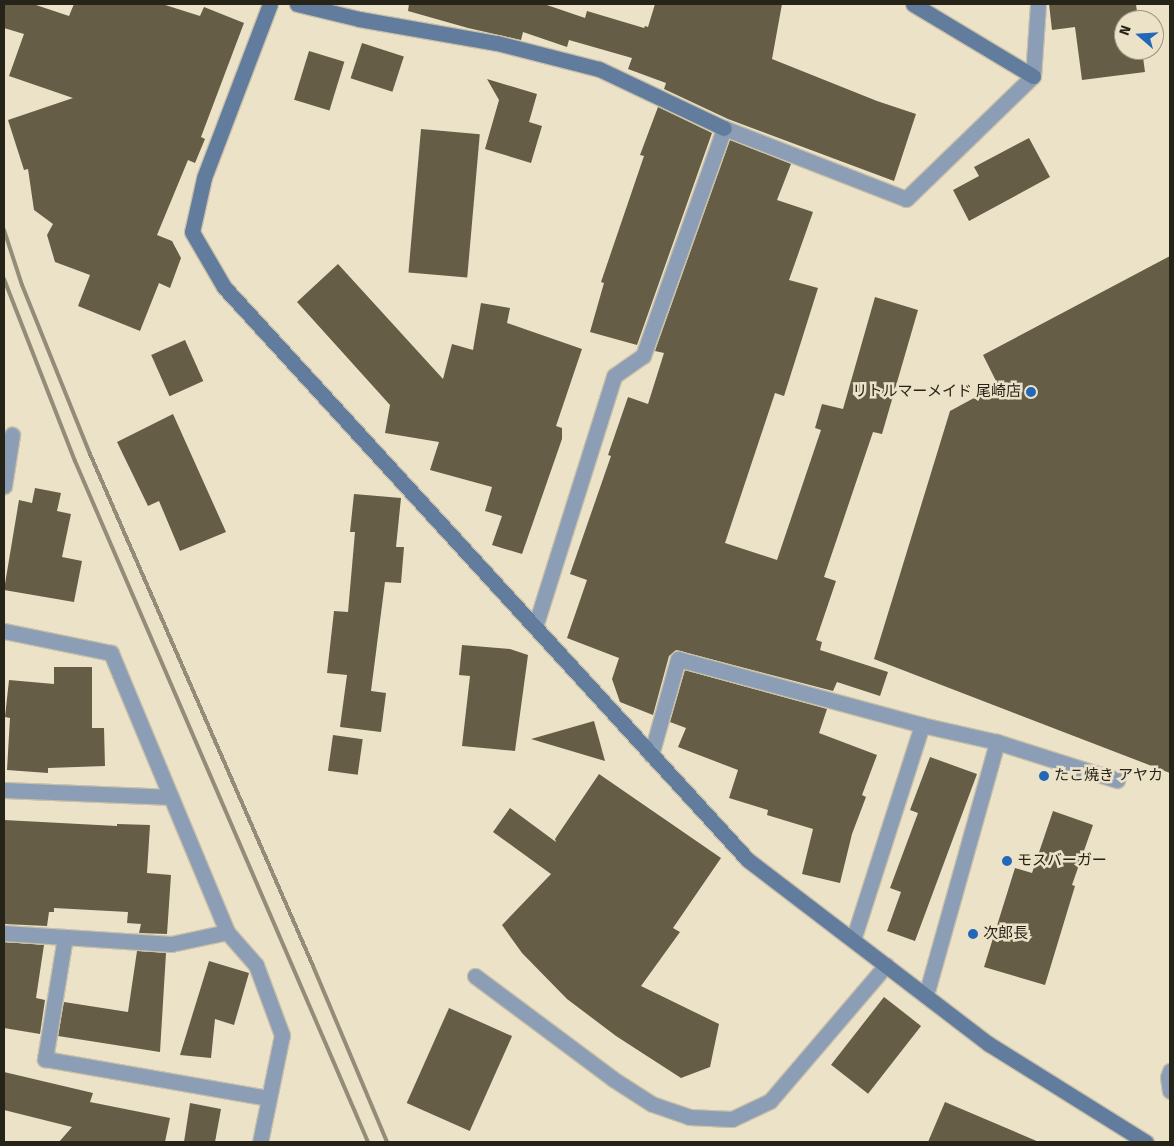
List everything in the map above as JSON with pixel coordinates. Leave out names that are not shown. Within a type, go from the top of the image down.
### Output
[{"type":"street","points":[[270,4],[204,178],[192,232],[224,287],[748,860],[989,1044],[1146,1142]]},
{"type":"street","points":[[298,4],[359,18],[497,43],[599,69],[724,128],[906,199],[1033,76],[1038,4]]},
{"type":"street","points":[[913,4],[1033,76]]},
{"type":"street","points":[[535,627],[614,376],[643,356],[724,128]]},
{"type":"street","points":[[4,486],[12,435]]},
{"type":"street","points":[[4,631],[111,653],[227,932],[256,965],[282,1035],[260,1142]]},
{"type":"street","points":[[651,755],[678,659],[922,726],[997,742],[1117,780]]},
{"type":"street","points":[[853,940],[922,726]]},
{"type":"street","points":[[926,995],[997,742]]},
{"type":"street","points":[[4,790],[171,797]]},
{"type":"street","points":[[4,933],[171,944],[227,932]]},
{"type":"street","points":[[65,937],[45,1059],[269,1098]]},
{"type":"street","points":[[475,976],[614,1079],[652,1104],[689,1117],[732,1120],[770,1101],[886,965]]},
{"type":"street","points":[[1170,1071],[1168,1077],[1170,1091]]},
{"type":"building","points":[[4,4],[33,4],[69,16],[74,4],[162,4],[200,16],[204,7],[244,23],[201,137],[205,139],[195,163],[188,160],[157,235],[172,241],[181,258],[170,288],[159,283],[140,331],[78,306],[90,275],[55,262],[47,235],[53,224],[34,210],[28,169],[24,170],[8,120],[73,98],[9,76],[24,34],[4,28]]},
{"type":"building","points":[[409,4],[544,4],[585,18],[587,11],[644,28],[645,26],[648,27],[655,4],[782,4],[772,59],[877,101],[916,114],[894,181],[728,119],[664,89],[666,83],[628,69],[632,58],[569,40],[567,47],[523,32],[521,40],[468,28],[408,11]]},
{"type":"building","points":[[1049,4],[1136,4],[1137,10],[1114,10],[1114,60],[1143,60],[1145,72],[1082,80],[1075,27],[1052,30]]},
{"type":"building","points":[[362,43],[404,57],[392,92],[351,78]]},
{"type":"building","points":[[309,51],[344,62],[329,111],[294,100]]},
{"type":"building","points":[[487,79],[537,94],[529,122],[542,126],[531,163],[485,149],[499,100]]},
{"type":"building","points":[[658,107],[712,133],[637,345],[590,332],[604,283],[601,282],[644,156],[640,155]]},
{"type":"building","points":[[421,129],[480,134],[467,278],[408,272]]},
{"type":"building","points":[[1029,138],[1050,177],[969,221],[953,190],[979,176],[974,167]]},
{"type":"building","points":[[730,140],[791,164],[777,200],[813,212],[789,280],[818,288],[784,396],[775,393],[725,543],[777,560],[821,430],[815,428],[822,404],[843,409],[875,297],[918,310],[882,434],[873,432],[824,577],[836,581],[816,640],[822,642],[820,650],[888,672],[880,696],[837,682],[833,691],[676,650],[669,656],[653,715],[620,702],[612,679],[619,658],[567,638],[587,580],[570,574],[611,456],[608,455],[628,397],[648,404],[664,353],[655,351]]},
{"type":"building","points":[[1170,256],[1170,773],[874,659],[950,411],[998,385],[983,355]]},
{"type":"building","points":[[338,264],[443,379],[452,344],[473,350],[481,303],[510,308],[507,323],[582,349],[556,426],[562,428],[562,439],[522,554],[492,545],[502,516],[485,511],[492,487],[430,470],[439,442],[385,433],[390,405],[297,302]]},
{"type":"building","points":[[185,340],[203,381],[170,396],[151,355]]},
{"type":"building","points":[[173,414],[226,532],[180,551],[159,501],[148,506],[117,442]]},
{"type":"building","points":[[35,488],[61,493],[57,511],[71,514],[62,557],[82,561],[74,602],[4,590],[19,500],[32,503]]},
{"type":"building","points":[[354,494],[401,498],[396,547],[404,547],[401,583],[385,582],[371,691],[386,693],[381,732],[340,727],[347,675],[327,673],[334,611],[348,612],[355,532],[350,532]]},
{"type":"building","points":[[462,645],[510,649],[528,655],[515,751],[462,746],[470,676],[459,675]]},
{"type":"building","points":[[54,667],[92,667],[92,728],[104,728],[105,766],[48,768],[48,773],[7,770],[10,718],[5,717],[9,680],[54,684]]},
{"type":"building","points":[[685,670],[827,709],[819,733],[877,755],[862,795],[866,797],[852,834],[840,883],[802,874],[813,829],[767,815],[768,810],[729,798],[738,770],[678,747],[686,728],[670,722]]},
{"type":"building","points":[[594,721],[605,761],[531,739]]},
{"type":"building","points":[[333,735],[363,739],[358,775],[328,771]]},
{"type":"building","points":[[930,757],[977,774],[915,941],[887,931],[901,892],[890,888],[918,813],[910,810]]},
{"type":"building","points":[[599,774],[721,858],[673,928],[680,932],[641,986],[719,1024],[710,1067],[681,1078],[616,1036],[567,999],[522,953],[502,925],[551,874],[493,832],[510,808],[556,842],[555,839]]},
{"type":"building","points":[[1053,811],[1093,825],[1072,885],[1075,886],[1045,985],[984,967],[1015,868],[1032,873]]},
{"type":"building","points":[[4,820],[117,826],[117,824],[150,825],[147,873],[171,875],[167,934],[139,933],[141,924],[127,923],[128,912],[54,908],[54,912],[49,912],[47,926],[4,924]]},
{"type":"building","points":[[4,942],[44,945],[36,998],[45,1000],[40,1034],[4,1028]]},
{"type":"building","points":[[137,951],[166,953],[160,1052],[58,1036],[64,1002],[128,1012]]},
{"type":"building","points":[[209,961],[249,973],[234,1025],[215,1019],[211,1058],[180,1055]]},
{"type":"building","points":[[884,997],[921,1026],[868,1094],[831,1065]]},
{"type":"building","points":[[449,1008],[512,1036],[470,1131],[407,1103]]},
{"type":"building","points":[[4,1072],[93,1093],[90,1102],[170,1118],[165,1142],[59,1142],[72,1127],[4,1110]]},
{"type":"building","points":[[945,1102],[1039,1142],[928,1142]]},
{"type":"building","points":[[190,1103],[221,1109],[215,1142],[184,1142]]},
{"type":"railway","points":[[4,230],[22,285],[90,454],[313,966],[387,1142]]},
{"type":"railway","points":[[4,279],[75,461],[368,1142]]},
{"type":"place","name":"リトルマーメイド 尾崎店","points":[[1031,392]]},
{"type":"place","name":"たこ焼き アヤカ","points":[[1044,776]]},
{"type":"place","name":"モスバーガー","points":[[1007,861]]},
{"type":"place","name":"次郎長","points":[[973,934]]}]
